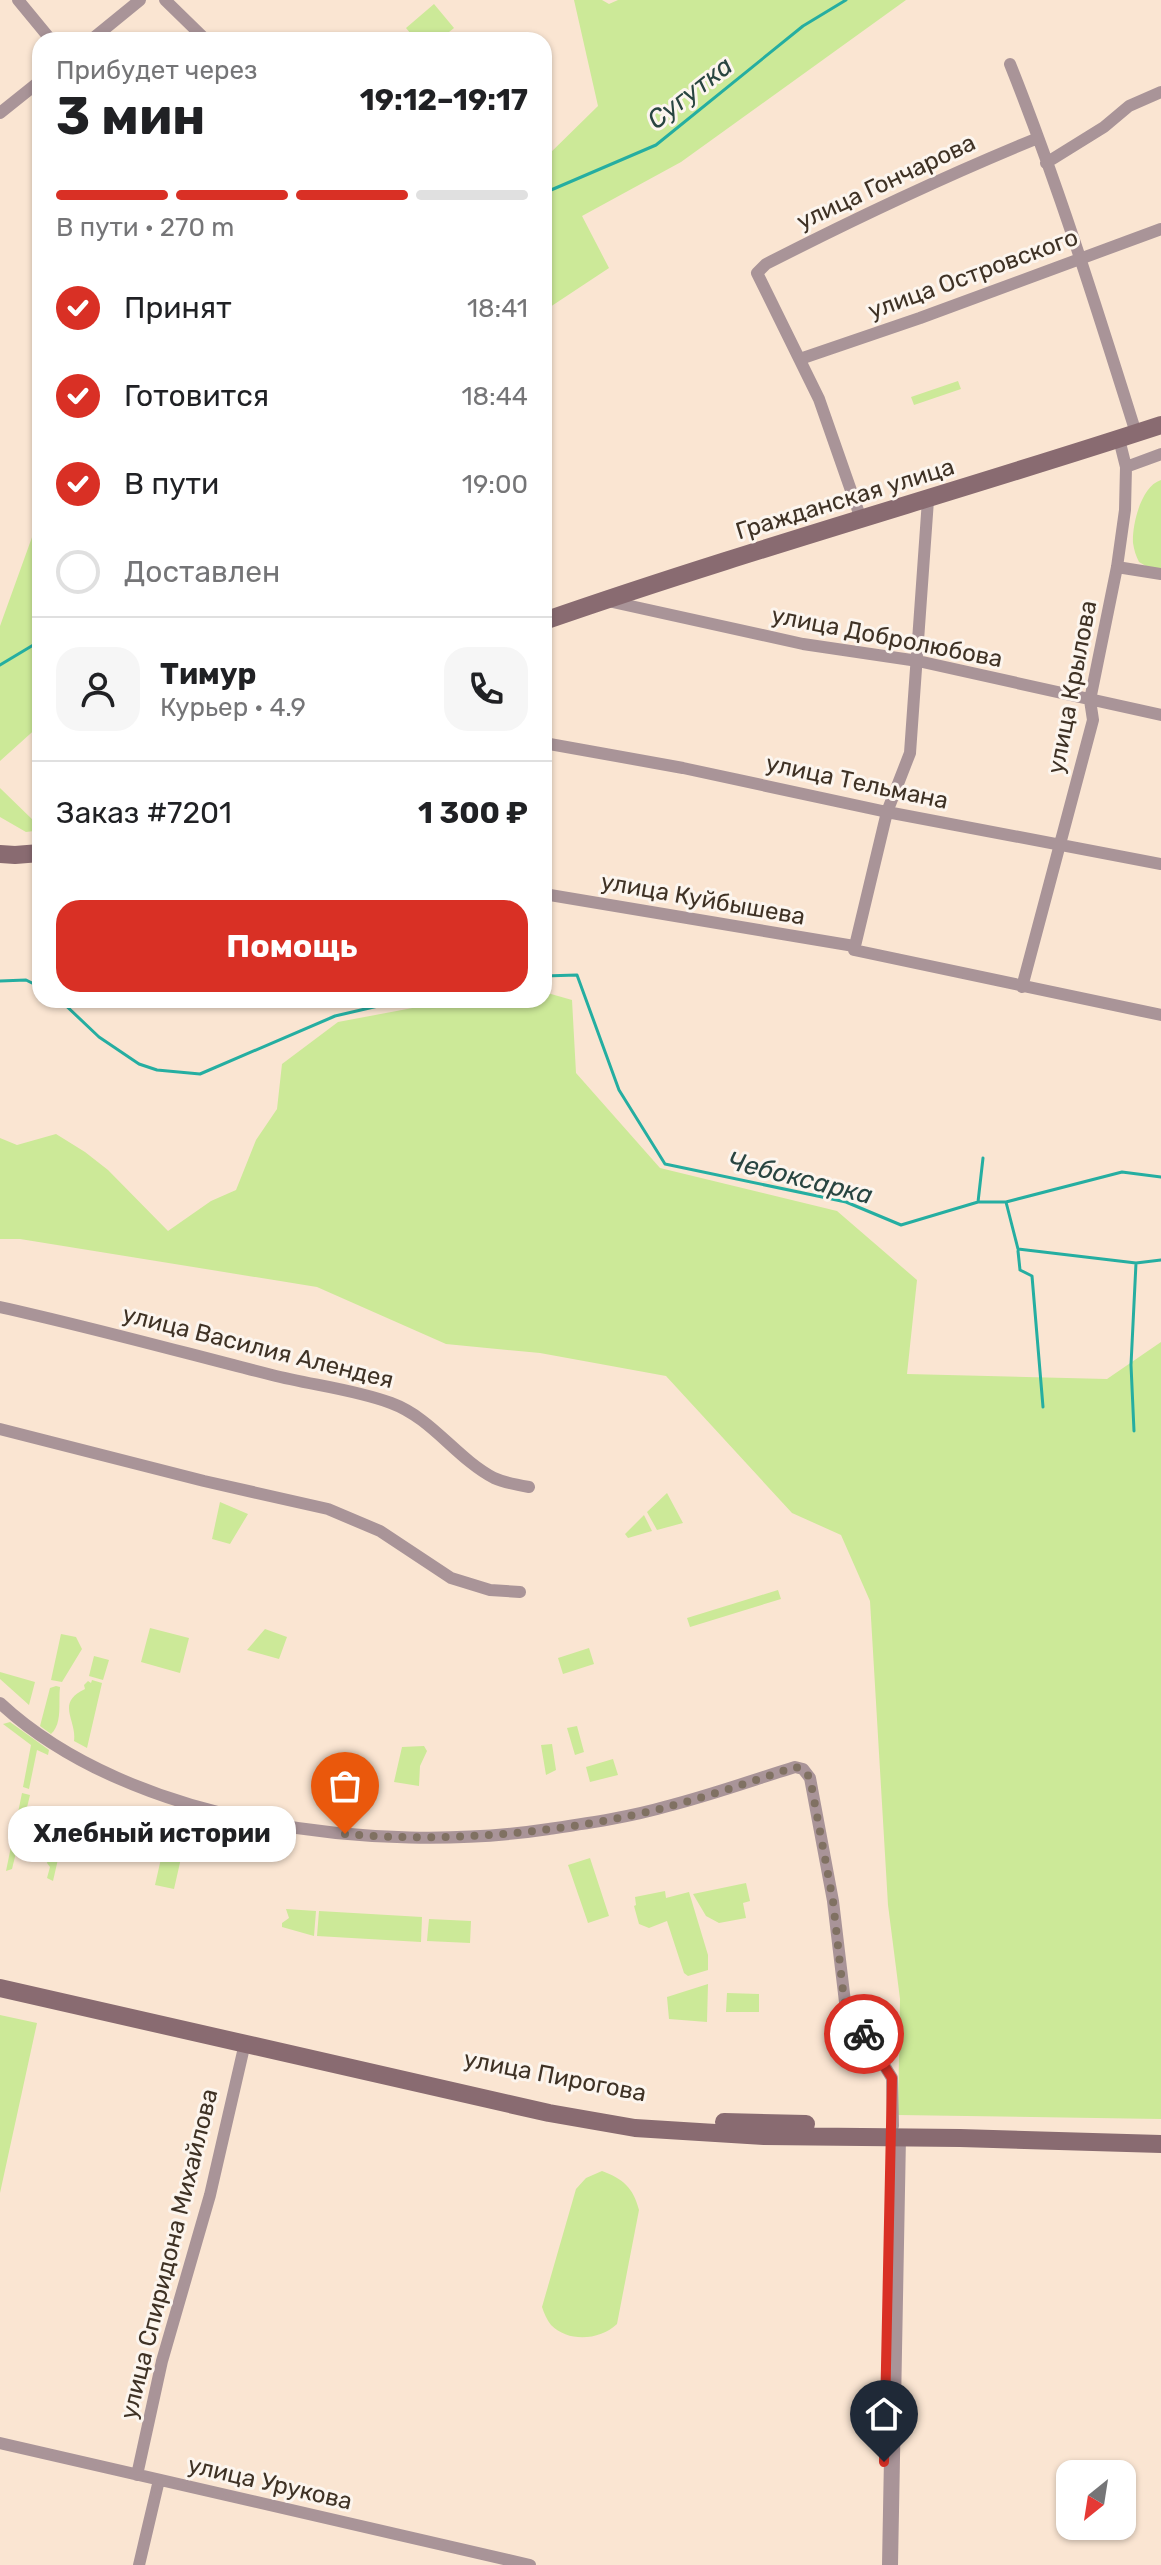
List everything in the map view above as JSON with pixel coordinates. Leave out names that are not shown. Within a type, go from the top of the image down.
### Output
[{"type":"main road","name":"Гражданская улица","points":[[552,618],[781,543],[928,500],[1161,425]]},
{"type":"main road","points":[[0,854],[32,854]]},
{"type":"main road","name":"улица Пирогова","points":[[0,1977],[50,1994],[572,2113],[628,2122],[764,2136],[1135,2137],[1161,2132]]},
{"type":"main road","name":"улица Пирогова","points":[[0,1988],[50,1994]]},
{"type":"main road","name":"улица Пирогова","points":[[1135,2137],[1161,2144]]},
{"type":"street","points":[[18,0],[44,32]]},
{"type":"street","points":[[101,32],[140,0]]},
{"type":"street","points":[[165,0],[198,32]]},
{"type":"street","name":"улица Крылова","points":[[1010,64],[1080,259],[1127,436],[1125,510],[1117,567],[1090,700],[1093,720],[1022,987]]},
{"type":"street","points":[[0,113],[32,87]]},
{"type":"street","points":[[1046,163],[1092,136],[1129,106],[1161,92]]},
{"type":"street","name":"улица Гончарова","points":[[800,359],[757,273],[766,264],[949,174],[1038,138]]},
{"type":"street","name":"улица Островского","points":[[800,359],[1161,229]]},
{"type":"street","points":[[800,359],[819,399],[861,519]]},
{"type":"street","points":[[1126,467],[1161,454]]},
{"type":"street","points":[[854,948],[887,812],[910,753],[928,500]]},
{"type":"street","points":[[1117,567],[1161,574]]},
{"type":"street","name":"улица Добролюбова","points":[[605,600],[803,644],[918,661],[1161,715]]},
{"type":"street","name":"улица Тельмана","points":[[552,744],[1161,864]]},
{"type":"street","name":"улица Куйбышева","points":[[552,895],[854,948],[1161,1015]]},
{"type":"street","name":"улица Василия Алендея","points":[[0,1307],[82,1325],[275,1376],[376,1397],[415,1415],[493,1477],[529,1487]]},
{"type":"street","points":[[0,1429],[342,1513],[380,1531],[451,1578],[478,1587],[520,1592]]},
{"type":"street","points":[[0,1703],[32,1729],[87,1764],[145,1790],[259,1820],[358,1835],[468,1836],[546,1829],[665,1807],[795,1767],[803,1769],[810,1778],[832,1893],[845,2002],[892,2078],[888,2462],[890,2565]]},
{"type":"street","name":"улица Спиридона Михайлова","points":[[137,2475],[162,2361],[210,2195],[246,2039]]},
{"type":"street","name":"улица Урукова","points":[[0,2443],[470,2558],[530,2565]]},
{"type":"street","points":[[139,2565],[159,2480]]},
{"type":"street","points":[[882,2565],[888,2483]]},
{"type":"green space","points":[[574,0],[602,0],[609,4],[618,0],[906,0],[681,162],[582,216],[609,268],[552,306],[552,151],[598,106]]},
{"type":"green space","points":[[434,4],[454,28],[449,32],[409,32],[406,28]]},
{"type":"green space","points":[[958,381],[961,389],[914,405],[911,397]]},
{"type":"green space","points":[[1161,480],[1161,570],[1151,569],[1139,562],[1133,543],[1136,517],[1143,498]]},
{"type":"green space","points":[[32,537],[32,732],[0,761],[0,626]]},
{"type":"green space","points":[[0,788],[32,819],[32,831],[26,832],[0,817]]},
{"type":"green space","points":[[552,994],[572,1000],[576,1073],[660,1168],[837,1211],[917,1280],[907,1374],[1107,1379],[1161,1342],[1161,2119],[898,2115],[900,1999],[888,1905],[870,1601],[841,1535],[792,1513],[666,1376],[540,1353],[446,1344],[317,1287],[20,1239],[0,1239],[0,1138],[17,1145],[56,1134],[108,1170],[168,1231],[211,1201],[236,1190],[256,1140],[277,1109],[282,1064],[338,1022],[412,1008],[552,1008]]},
{"type":"green space","points":[[667,1493],[683,1523],[657,1530],[647,1512]]},
{"type":"green space","points":[[220,1502],[248,1514],[230,1544],[212,1539]]},
{"type":"green space","points":[[644,1515],[652,1531],[628,1538],[625,1534]]},
{"type":"green space","points":[[778,1590],[781,1599],[690,1627],[687,1618]]},
{"type":"green space","points":[[150,1628],[189,1638],[180,1673],[141,1662]]},
{"type":"green space","points":[[265,1629],[287,1637],[279,1659],[247,1650]]},
{"type":"green space","points":[[61,1634],[76,1637],[82,1649],[62,1682],[51,1680]]},
{"type":"green space","points":[[589,1648],[594,1664],[563,1674],[558,1658]]},
{"type":"green space","points":[[94,1656],[109,1660],[103,1680],[89,1676]]},
{"type":"green space","points":[[0,1672],[35,1682],[29,1705],[0,1679]]},
{"type":"green space","points":[[92,1680],[102,1683],[87,1748],[74,1741],[69,1706],[76,1694]]},
{"type":"green space","points":[[60,1687],[59,1712],[51,1734],[40,1726],[50,1688]]},
{"type":"green space","points":[[10,1722],[49,1750],[48,1755],[37,1750],[29,1789],[23,1787],[31,1745],[3,1724]]},
{"type":"green space","points":[[577,1726],[584,1752],[575,1755],[567,1728]]},
{"type":"green space","points":[[552,1744],[556,1770],[546,1775],[541,1745]]},
{"type":"green space","points":[[424,1746],[427,1751],[420,1766],[419,1786],[394,1782],[402,1747]]},
{"type":"green space","points":[[613,1759],[618,1775],[590,1782],[586,1767]]},
{"type":"green space","points":[[22,1793],[30,1795],[12,1869],[6,1871]]},
{"type":"green space","points":[[170,1819],[189,1823],[174,1889],[155,1885]]},
{"type":"green space","points":[[64,1833],[53,1881],[47,1878],[50,1867],[47,1863],[58,1846],[57,1839]]},
{"type":"green space","points":[[590,1858],[609,1916],[588,1923],[568,1865]]},
{"type":"green space","points":[[746,1883],[750,1901],[743,1903],[746,1918],[719,1923],[706,1916],[693,1894]]},
{"type":"green space","points":[[665,1891],[666,1898],[689,1892],[708,1955],[708,1970],[688,1976],[684,1973],[667,1921],[649,1928],[639,1924],[635,1897]]},
{"type":"green space","points":[[286,1909],[316,1911],[314,1936],[282,1927],[282,1923],[289,1918]]},
{"type":"green space","points":[[319,1911],[422,1917],[421,1942],[317,1936]]},
{"type":"green space","points":[[429,1919],[471,1921],[470,1943],[427,1941]]},
{"type":"green space","points":[[708,1984],[707,2022],[669,2019],[667,1997]]},
{"type":"green space","points":[[727,1993],[759,1994],[759,2012],[726,2012]]},
{"type":"green space","points":[[0,2015],[37,2023],[0,2193]]},
{"type":"green space","points":[[602,2171],[626,2185],[634,2195],[639,2210],[617,2324],[593,2336],[575,2337],[551,2325],[542,2307],[576,2189],[586,2178]]},
{"type":"waterway","name":"Сугутка","points":[[552,190],[656,145],[803,26],[846,0]]},
{"type":"waterway","name":"Сугутка","points":[[0,665],[32,646]]},
{"type":"waterway","name":"Чебоксарка","points":[[552,976],[577,975],[619,1090],[665,1164],[846,1202],[901,1225],[978,1202],[1006,1202],[1122,1172],[1161,1177]]},
{"type":"waterway","name":"Чебоксарка","points":[[0,981],[26,980],[32,983]]},
{"type":"waterway","name":"Чебоксарка","points":[[68,1008],[99,1037],[139,1064],[157,1070],[200,1074],[335,1016],[370,1008]]},
{"type":"waterway","points":[[978,1202],[983,1158]]},
{"type":"waterway","points":[[1006,1202],[1018,1249],[1136,1263],[1161,1260]]},
{"type":"waterway","points":[[1018,1251],[1020,1270],[1032,1276],[1043,1407]]},
{"type":"waterway","points":[[1134,1431],[1131,1365],[1136,1263]]},
{"type":"way so far","points":[[345,1834],[468,1836],[546,1829],[665,1807],[795,1767],[803,1769],[810,1778],[833,1901],[845,2002],[864,2034]]},
{"type":"place","name":"Хлебный истории","points":[[345,1834]]},
{"type":"route","points":[[864,2034],[892,2078],[884,2462]]}]
